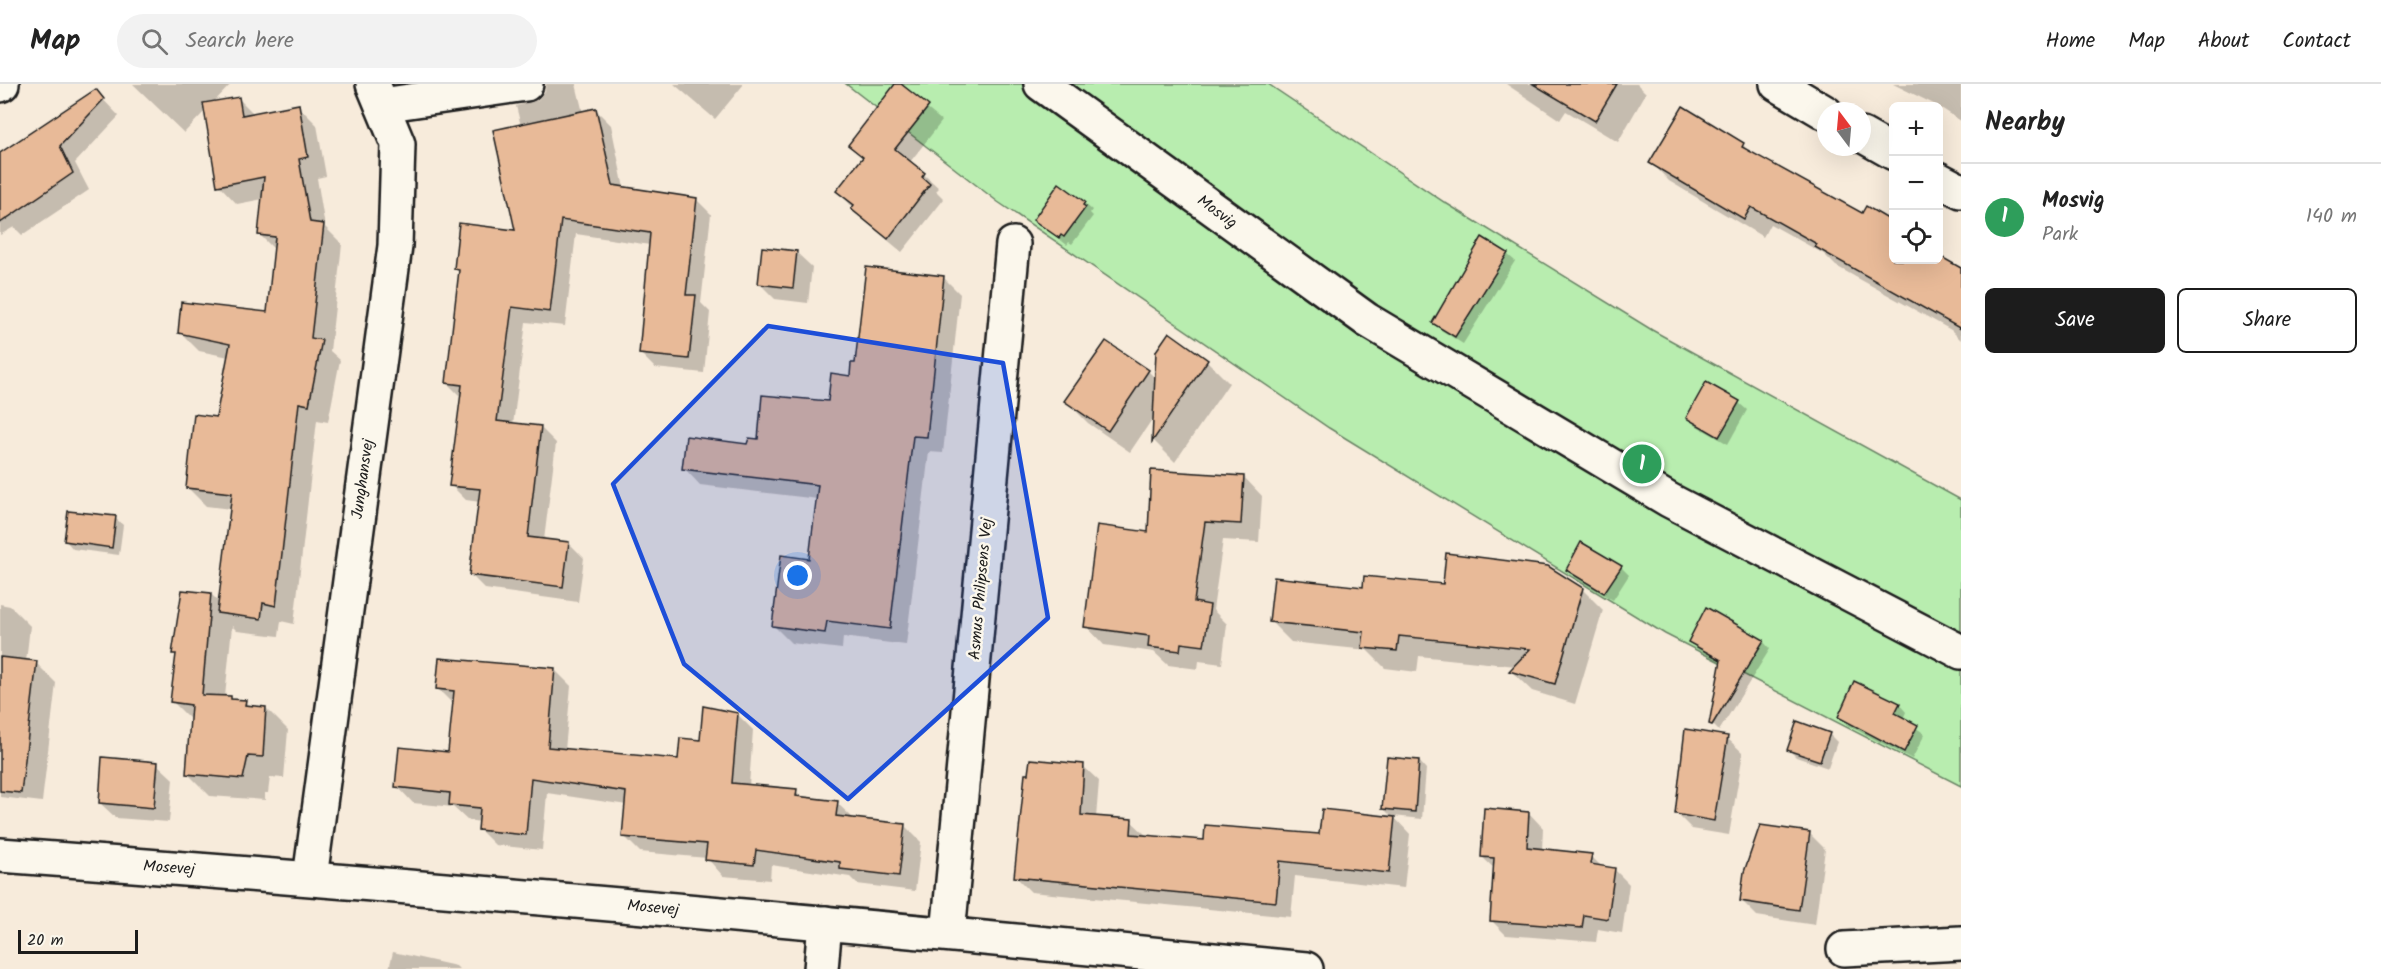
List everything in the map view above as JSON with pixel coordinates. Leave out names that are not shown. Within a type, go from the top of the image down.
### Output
[{"type":"street","points":[[378,95],[526,84]]},
{"type":"street","name":"Mosvig","points":[[1041,84],[1367,320],[1670,500],[1961,652]]},
{"type":"street","points":[[1777,84],[1817,108]]},
{"type":"street","name":"Junghansvej","points":[[309,878],[395,246],[398,144],[378,95]]},
{"type":"street","points":[[1871,140],[1889,151]]},
{"type":"street","points":[[1943,182],[1961,191]]},
{"type":"street","name":"Asmus Philipsens Vej","points":[[948,934],[1013,244]]},
{"type":"street","name":"Mosevej","points":[[0,855],[309,878],[825,923],[1306,969]]},
{"type":"street","points":[[821,969],[825,923]]},
{"type":"street","points":[[1844,950],[1961,943]]},
{"type":"highlighted area","points":[[768,326],[1003,363],[1048,618],[848,799],[684,664],[613,484]]},
{"type":"green space","points":[[846,84],[1268,84],[1444,202],[1652,330],[1961,500],[1961,786],[1665,634],[1329,428],[998,202]]},
{"type":"building","points":[[895,84],[901,84],[929,106],[895,149],[925,173],[922,177],[930,184],[888,239],[851,209],[854,205],[836,191],[863,157],[848,145]]},
{"type":"building","points":[[1533,84],[1617,84],[1595,121]]},
{"type":"building","points":[[96,89],[104,99],[60,146],[73,173],[0,223],[0,153]]},
{"type":"building","points":[[239,97],[242,115],[299,104],[308,157],[299,159],[310,222],[324,224],[311,338],[322,340],[309,405],[299,403],[276,606],[263,603],[261,619],[217,613],[232,493],[186,488],[194,414],[216,417],[230,344],[178,333],[181,302],[267,312],[275,237],[258,235],[264,177],[217,186],[203,103]]},
{"type":"building","points":[[1683,106],[1744,143],[1742,147],[1862,213],[1866,206],[1889,220],[1889,264],[1943,264],[1943,258],[1961,268],[1961,329],[1815,247],[1817,244],[1751,207],[1744,219],[1649,163]]},
{"type":"building","points":[[596,108],[613,185],[697,198],[686,295],[696,295],[689,359],[639,354],[650,233],[561,220],[550,312],[512,307],[497,421],[541,426],[528,537],[569,542],[563,587],[469,575],[480,489],[449,486],[462,385],[446,383],[459,270],[454,269],[459,223],[515,230],[493,130]]},
{"type":"building","points":[[1059,183],[1085,202],[1083,205],[1086,207],[1064,237],[1061,235],[1059,238],[1033,220]]},
{"type":"building","points":[[1482,237],[1508,253],[1455,337],[1432,323]]},
{"type":"building","points":[[762,247],[797,251],[793,288],[758,284]]},
{"type":"building","points":[[866,267],[944,276],[927,437],[913,436],[890,629],[827,621],[825,633],[772,626],[781,555],[809,559],[818,485],[682,469],[686,436],[747,444],[749,438],[758,439],[762,395],[828,401],[831,373],[850,376],[851,363],[855,363]]},
{"type":"building","points":[[1169,332],[1208,360],[1152,442],[1156,351]]},
{"type":"building","points":[[1106,341],[1149,370],[1108,431],[1064,401]]},
{"type":"building","points":[[1706,382],[1740,401],[1719,437],[1686,418]]},
{"type":"building","points":[[1151,470],[1244,476],[1241,524],[1205,522],[1194,602],[1210,605],[1204,646],[1181,643],[1180,651],[1148,647],[1149,636],[1084,627],[1097,525],[1148,532]]},
{"type":"building","points":[[68,511],[116,516],[112,548],[64,541]]},
{"type":"building","points":[[1581,542],[1622,566],[1604,593],[1566,570]]},
{"type":"building","points":[[1446,553],[1548,566],[1583,588],[1555,684],[1509,671],[1530,649],[1399,636],[1397,651],[1362,648],[1364,632],[1269,622],[1274,577],[1363,587],[1364,576],[1443,584]]},
{"type":"building","points":[[182,590],[211,593],[202,695],[231,696],[231,699],[246,700],[245,705],[266,707],[263,757],[248,756],[243,779],[186,774],[191,705],[170,702],[176,654],[172,654]]},
{"type":"building","points":[[1706,607],[1764,640],[1712,725],[1709,724],[1721,660],[1688,642]]},
{"type":"building","points":[[0,657],[37,661],[21,793],[0,791]]},
{"type":"building","points":[[439,658],[555,668],[548,747],[678,759],[680,738],[700,740],[703,706],[738,713],[732,783],[797,789],[796,796],[838,801],[836,816],[905,824],[899,876],[840,869],[840,862],[756,850],[754,865],[705,860],[707,844],[622,837],[626,792],[531,778],[526,835],[478,830],[480,808],[449,805],[450,793],[395,787],[399,747],[448,752],[454,691],[436,689]]},
{"type":"building","points":[[1854,681],[1900,703],[1895,713],[1918,725],[1904,752],[1838,717]]},
{"type":"building","points":[[1797,721],[1830,733],[1820,761],[1787,750]]},
{"type":"building","points":[[1685,729],[1728,736],[1714,821],[1675,814]]},
{"type":"building","points":[[102,757],[158,762],[154,808],[99,803]]},
{"type":"building","points":[[1387,757],[1419,760],[1415,812],[1382,809]]},
{"type":"building","points":[[1030,759],[1084,764],[1081,815],[1132,819],[1131,834],[1204,840],[1205,825],[1319,834],[1322,809],[1395,817],[1389,873],[1280,861],[1276,902],[1014,877],[1025,774],[1028,774]]},
{"type":"building","points":[[1484,808],[1529,812],[1527,847],[1592,854],[1590,864],[1615,868],[1608,919],[1584,915],[1582,928],[1490,921],[1494,858],[1481,857]]},
{"type":"building","points":[[1760,825],[1810,832],[1799,910],[1740,901],[1744,872]]},
{"type":"place","name":"Mosvig","points":[[1642,464]]}]
